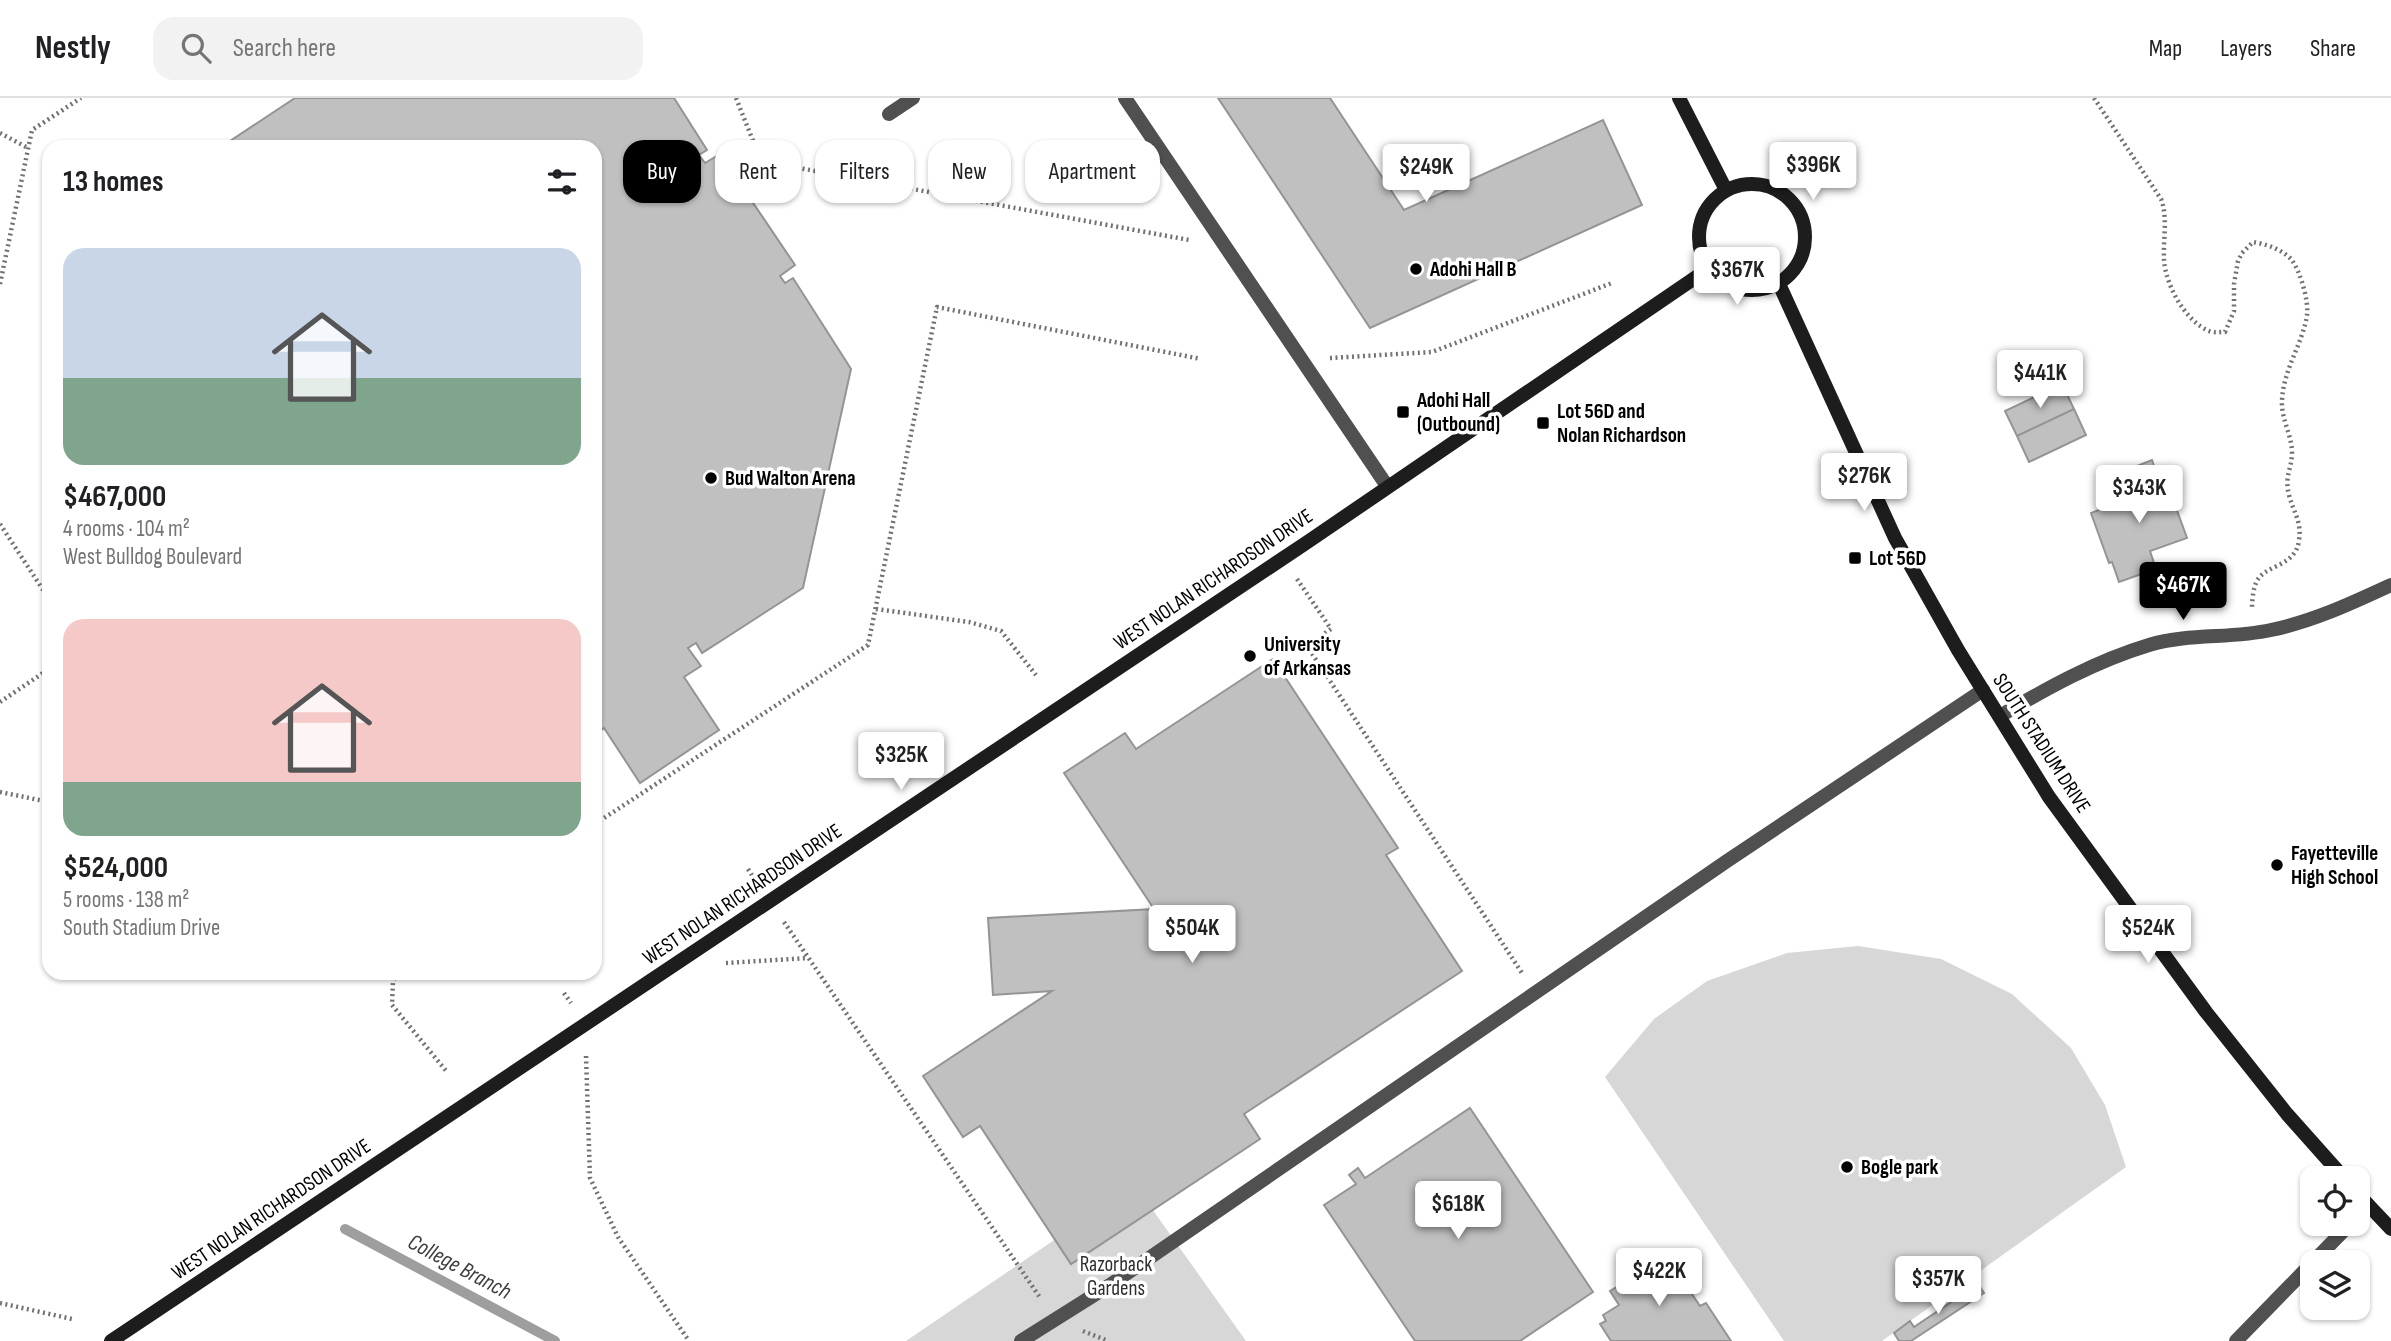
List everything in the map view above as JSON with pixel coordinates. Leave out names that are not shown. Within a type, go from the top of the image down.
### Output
[{"type":"street","points":[[889,114],[912,98]]},
{"type":"street","points":[[1125,98],[1387,486]]},
{"type":"street","points":[[1679,98],[1726,190]]},
{"type":"street","points":[[1748,183],[1772,187],[1792,201],[1804,222],[1806,246],[1796,268],[1779,284],[1760,290],[1740,290],[1723,282],[1708,269],[1700,252],[1698,233],[1703,214],[1714,199],[1726,190],[1748,183]]},
{"type":"street","name":"WEST NOLAN RICHARDSON DRIVE","points":[[111,1341],[1306,543],[1708,269]]},
{"type":"street","name":"SOUTH STADIUM DRIVE","points":[[1779,284],[1895,538],[2049,797],[2154,943],[2287,1114],[2333,1166]]},
{"type":"street","points":[[2000,716],[2045,688],[2098,664],[2151,645],[2268,631],[2318,618],[2391,585]]},
{"type":"street","points":[[1021,1341],[1110,1285],[1727,861],[1983,690]]},
{"type":"street","points":[[2370,1207],[2391,1229]]},
{"type":"street","points":[[2325,1250],[2339,1236]]},
{"type":"street","points":[[2236,1341],[2300,1276]]},
{"type":"path","points":[[0,284],[32,130],[81,98]]},
{"type":"path","points":[[736,98],[761,161],[1226,247]]},
{"type":"path","points":[[2094,98],[2161,199],[2165,208],[2164,261],[2171,286],[2197,324],[2211,333],[2225,332],[2234,311],[2234,284],[2238,261],[2253,242],[2268,244],[2291,260],[2304,288],[2308,314],[2287,371],[2282,401],[2283,419],[2292,449],[2292,461],[2287,473],[2288,494],[2299,517],[2300,540],[2296,552],[2283,564],[2262,574],[2256,582],[2250,632]]},
{"type":"path","points":[[0,133],[28,148]]},
{"type":"path","points":[[1302,359],[1432,352],[1612,283]]},
{"type":"path","points":[[602,819],[868,645],[937,307],[1201,359]]},
{"type":"path","points":[[0,524],[42,588]]},
{"type":"path","points":[[1296,578],[1331,629],[1307,646],[1536,993]]},
{"type":"path","points":[[876,609],[969,622],[1001,631],[1036,675]]},
{"type":"path","points":[[0,702],[42,674]]},
{"type":"path","points":[[0,792],[42,801]]},
{"type":"path","points":[[748,869],[1055,1320],[1108,1341]]},
{"type":"path","points":[[718,964],[809,958]]},
{"type":"path","points":[[394,980],[392,1005],[447,1072]]},
{"type":"path","points":[[564,993],[586,1024],[590,1178],[618,1237],[689,1341]]},
{"type":"path","points":[[0,1303],[72,1319]]},
{"type":"green space","points":[[1858,946],[1941,959],[2012,994],[2071,1048],[2105,1105],[2126,1167],[1882,1341],[1784,1341],[1605,1077],[1654,1019],[1707,981],[1787,953]]},
{"type":"green space","name":"Razorback Gardens","points":[[1135,1185],[1246,1341],[906,1341]]},
{"type":"building","name":"Bud Walton Arena","points":[[295,98],[674,98],[701,140],[623,140],[623,203],[701,203],[701,158],[705,163],[715,157],[715,203],[753,203],[795,265],[780,276],[785,283],[793,278],[851,369],[803,588],[702,653],[696,643],[688,648],[701,666],[684,677],[719,730],[640,783],[604,728],[602,730],[602,140],[232,140]]},
{"type":"building","name":"Adohi Hall B","points":[[1218,98],[1330,98],[1404,210],[1603,120],[1642,205],[1370,328]]},
{"type":"building","name":"Bud Walton Arena","points":[[701,141],[707,150],[701,154]]},
{"type":"building","points":[[2062,384],[2074,409],[2017,436],[2005,411]]},
{"type":"building","points":[[2074,409],[2086,435],[2029,462],[2017,436]]},
{"type":"building","points":[[2152,460],[2162,488],[2168,486],[2187,538],[2150,551],[2156,569],[2119,582],[2112,562],[2109,563],[2091,513],[2138,495],[2129,469]]},
{"type":"building","points":[[1273,659],[1398,848],[1386,855],[1462,971],[1244,1114],[1260,1139],[1071,1264],[980,1126],[963,1137],[923,1076],[1052,991],[993,995],[988,918],[1154,909],[1064,773],[1125,733],[1136,749]]},
{"type":"building","points":[[1470,1108],[1593,1292],[1520,1341],[1415,1341],[1324,1205],[1356,1184],[1349,1175],[1358,1168],[1365,1178]]},
{"type":"building","points":[[1665,1254],[1700,1306],[1706,1303],[1731,1341],[1611,1341],[1600,1324],[1606,1321],[1603,1315],[1619,1305],[1610,1291],[1628,1280],[1621,1270],[1636,1261],[1641,1269]]},
{"type":"building","points":[[1978,1284],[1984,1293],[1911,1341],[1899,1341],[1894,1333],[1910,1321],[1914,1327]]},
{"type":"waterway","name":"College Branch","points":[[345,1229],[555,1341]]},
{"type":"place","name":"Adohi Hall B","points":[[1416,269]]},
{"type":"place","name":"Adohi Hall (Outbound)","points":[[1403,412]]},
{"type":"place","name":"Lot 56D and Nolan Richardson","points":[[1543,423]]},
{"type":"place","name":"Bud Walton Arena","points":[[711,478]]},
{"type":"place","name":"Lot 56D","points":[[1855,558]]},
{"type":"place","name":"University of Arkansas","points":[[1250,656]]},
{"type":"place","name":"Fayetteville High School","points":[[2277,865]]},
{"type":"place","name":"Bogle park","points":[[1847,1167]]}]
